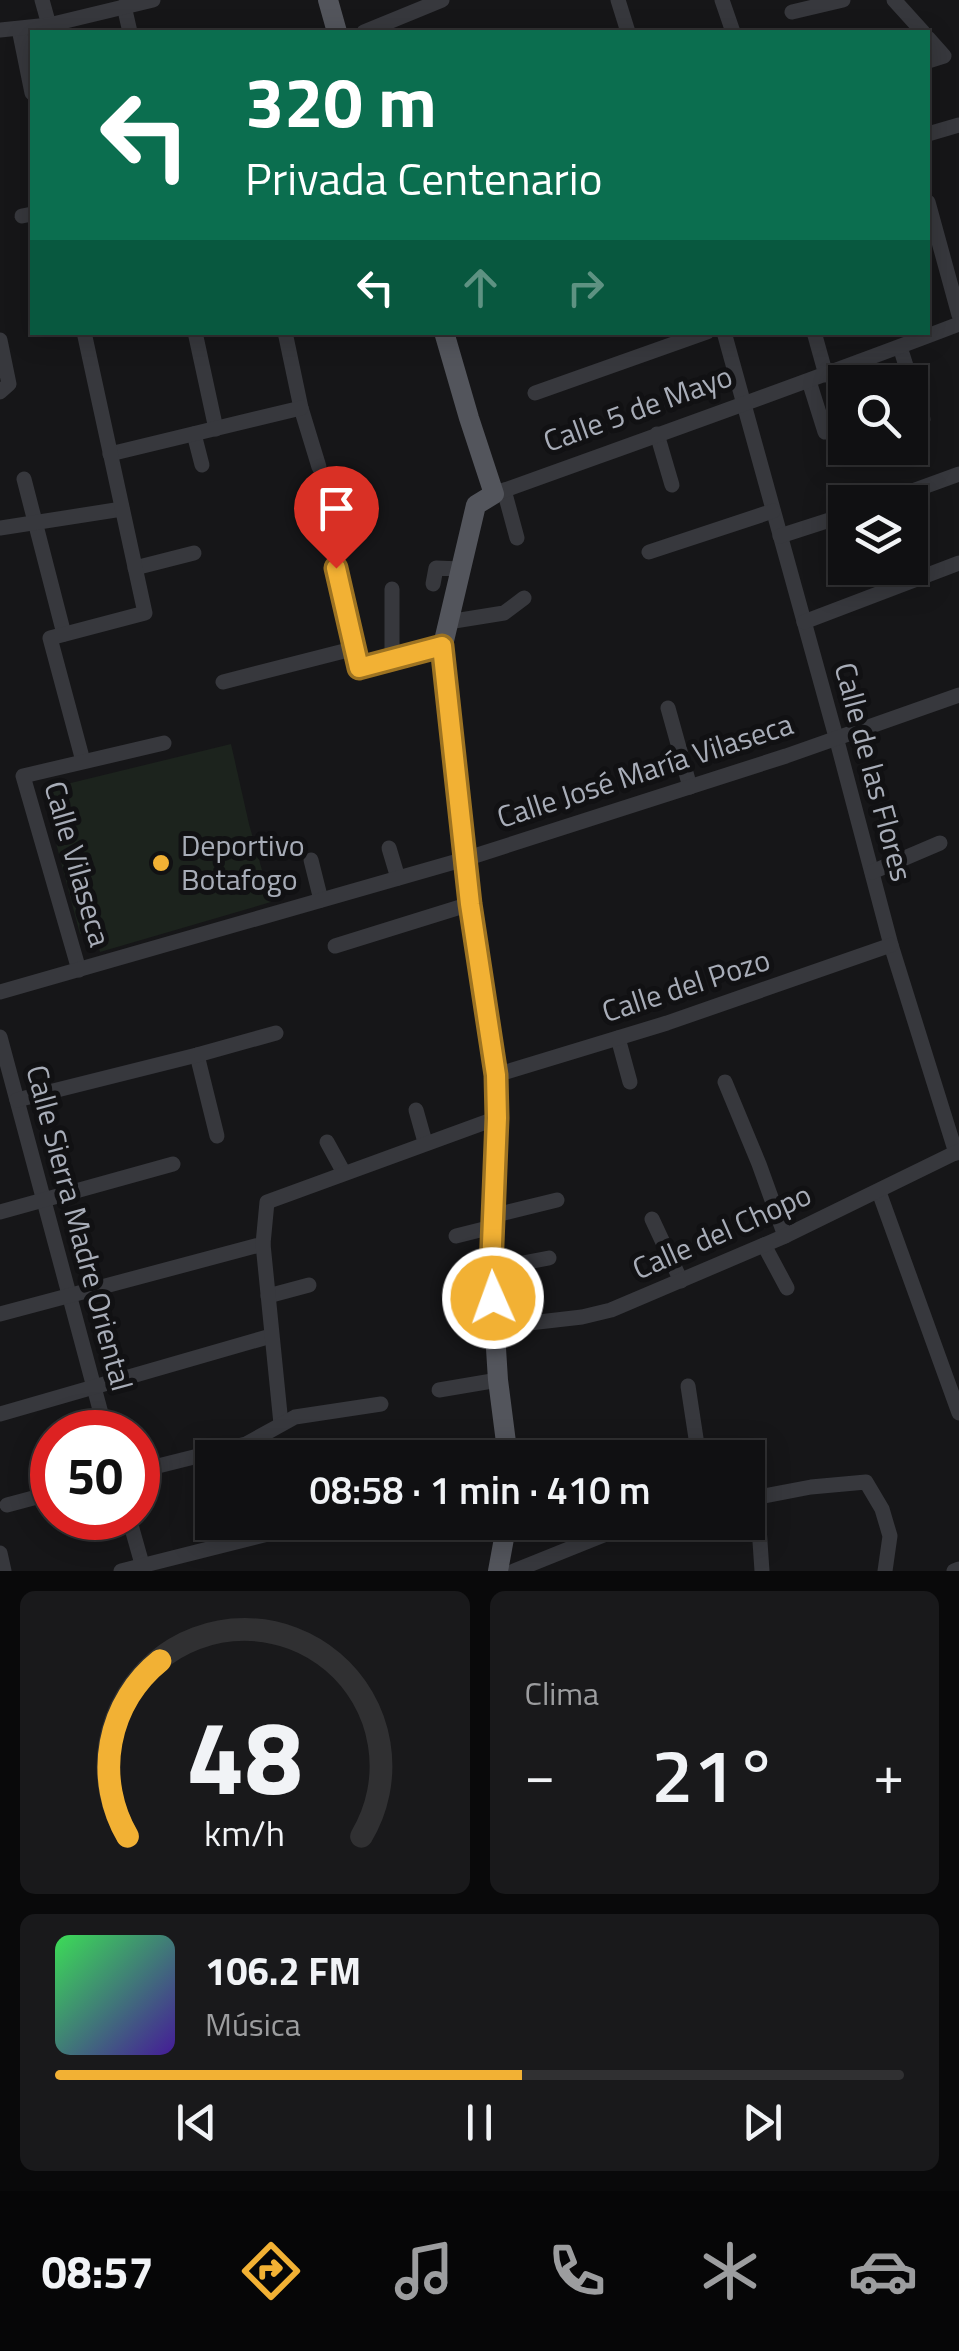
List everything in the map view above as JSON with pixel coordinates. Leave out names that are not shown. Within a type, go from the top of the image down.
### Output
[{"type":"main road","points":[[328,0],[336,30]]},
{"type":"main road","points":[[445,335],[468,418],[499,492],[476,505],[442,646],[470,904],[496,1075],[491,1269],[506,1440]]},
{"type":"main road","points":[[498,1571],[504,1540]]},
{"type":"street","points":[[42,0],[48,25]]},
{"type":"street","points":[[369,30],[442,0]]},
{"type":"street","points":[[618,0],[627,30]]},
{"type":"street","points":[[722,0],[732,30]]},
{"type":"street","points":[[792,12],[843,0]]},
{"type":"street","points":[[894,0],[921,30]]},
{"type":"street","points":[[0,30],[48,25],[146,1]]},
{"type":"street","points":[[124,6],[130,30]]},
{"type":"street","points":[[19,29],[30,82]]},
{"type":"street","points":[[930,41],[944,56],[930,61]]},
{"type":"street","points":[[930,133],[959,125]]},
{"type":"street","points":[[930,214],[959,316]]},
{"type":"street","name":"Calle 5 de Mayo","points":[[499,492],[959,324]]},
{"type":"street","points":[[64,634],[145,613],[85,335]]},
{"type":"street","points":[[196,335],[216,429]]},
{"type":"street","points":[[290,335],[300,408],[319,467]]},
{"type":"street","points":[[535,393],[699,335]]},
{"type":"street","name":"Calle de las Flores","points":[[725,335],[891,946],[958,1152]]},
{"type":"street","points":[[815,335],[826,374]]},
{"type":"street","points":[[0,340],[4,388]]},
{"type":"street","points":[[900,347],[906,365]]},
{"type":"street","points":[[809,380],[825,432]]},
{"type":"street","points":[[110,454],[300,408]]},
{"type":"street","points":[[194,434],[202,465]]},
{"type":"street","points":[[657,434],[672,485]]},
{"type":"street","points":[[928,485],[959,474]]},
{"type":"street","name":"Calle Vilaseca","points":[[24,479],[64,634],[50,638],[84,761]]},
{"type":"street","points":[[499,492],[517,538]]},
{"type":"street","points":[[0,528],[122,508]]},
{"type":"street","points":[[649,552],[773,510]]},
{"type":"street","points":[[780,536],[828,520]]},
{"type":"street","points":[[135,568],[194,553]]},
{"type":"street","points":[[804,622],[959,563]]},
{"type":"street","points":[[336,568],[359,668],[442,646]]},
{"type":"street","points":[[432,584],[436,568],[461,570]]},
{"type":"street","points":[[392,589],[392,659]]},
{"type":"street","points":[[448,622],[504,612],[524,598]]},
{"type":"street","points":[[223,682],[356,648]]},
{"type":"street","name":"Calle José María Vilaseca","points":[[0,992],[465,858],[786,756],[959,695]]},
{"type":"street","points":[[668,708],[690,787]]},
{"type":"street","name":"Calle Vilaseca","points":[[79,970],[23,776],[164,743]]},
{"type":"street","points":[[872,872],[940,843]]},
{"type":"street","points":[[389,848],[398,878]]},
{"type":"street","points":[[310,860],[321,900]]},
{"type":"street","points":[[335,946],[470,904]]},
{"type":"street","name":"Calle del Pozo","points":[[496,1075],[891,946]]},
{"type":"street","points":[[16,1100],[276,1033]]},
{"type":"street","name":"Calle Sierra Madre Oriental","points":[[0,1037],[100,1410]]},
{"type":"street","points":[[618,1038],[630,1082]]},
{"type":"street","points":[[197,1055],[217,1136]]},
{"type":"street","points":[[725,1082],[785,1236]]},
{"type":"street","points":[[416,1110],[425,1142]]},
{"type":"street","points":[[280,1424],[263,1244],[266,1202],[497,1118]]},
{"type":"street","points":[[327,1142],[344,1173]]},
{"type":"street","name":"Calle del Chopo","points":[[495,1327],[611,1310],[785,1236],[958,1152]]},
{"type":"street","points":[[0,1212],[173,1164]]},
{"type":"street","points":[[879,1192],[952,1371],[959,1413]]},
{"type":"street","points":[[456,1236],[557,1200]]},
{"type":"street","points":[[652,1219],[681,1280]]},
{"type":"street","points":[[0,1314],[263,1244]]},
{"type":"street","points":[[764,1245],[787,1288]]},
{"type":"street","points":[[491,1269],[550,1258]]},
{"type":"street","points":[[268,1296],[308,1286]]},
{"type":"street","points":[[0,1414],[271,1336]]},
{"type":"street","points":[[440,1390],[498,1380]]},
{"type":"street","points":[[688,1386],[696,1440]]},
{"type":"street","points":[[160,1466],[246,1444],[294,1416],[381,1404]]},
{"type":"street","points":[[765,1495],[811,1486],[866,1482],[882,1509],[890,1536],[885,1571]]},
{"type":"street","points":[[7,1504],[30,1498]]},
{"type":"street","points":[[136,1540],[143,1569]]},
{"type":"street","points":[[121,1571],[143,1569],[249,1540]]},
{"type":"street","points":[[514,1571],[591,1540]]},
{"type":"street","points":[[758,1540],[762,1571]]},
{"type":"street","points":[[0,1552],[4,1571]]},
{"type":"shaded area","name":"Deportivo Botafogo","points":[[231,744],[271,902],[100,952],[94,931],[80,934],[42,790]]},
{"type":"place","name":"Deportivo Botafogo","points":[[161,863]]},
{"type":"route","points":[[336,568],[359,668],[442,646],[470,904],[496,1075],[493,1298]]}]
